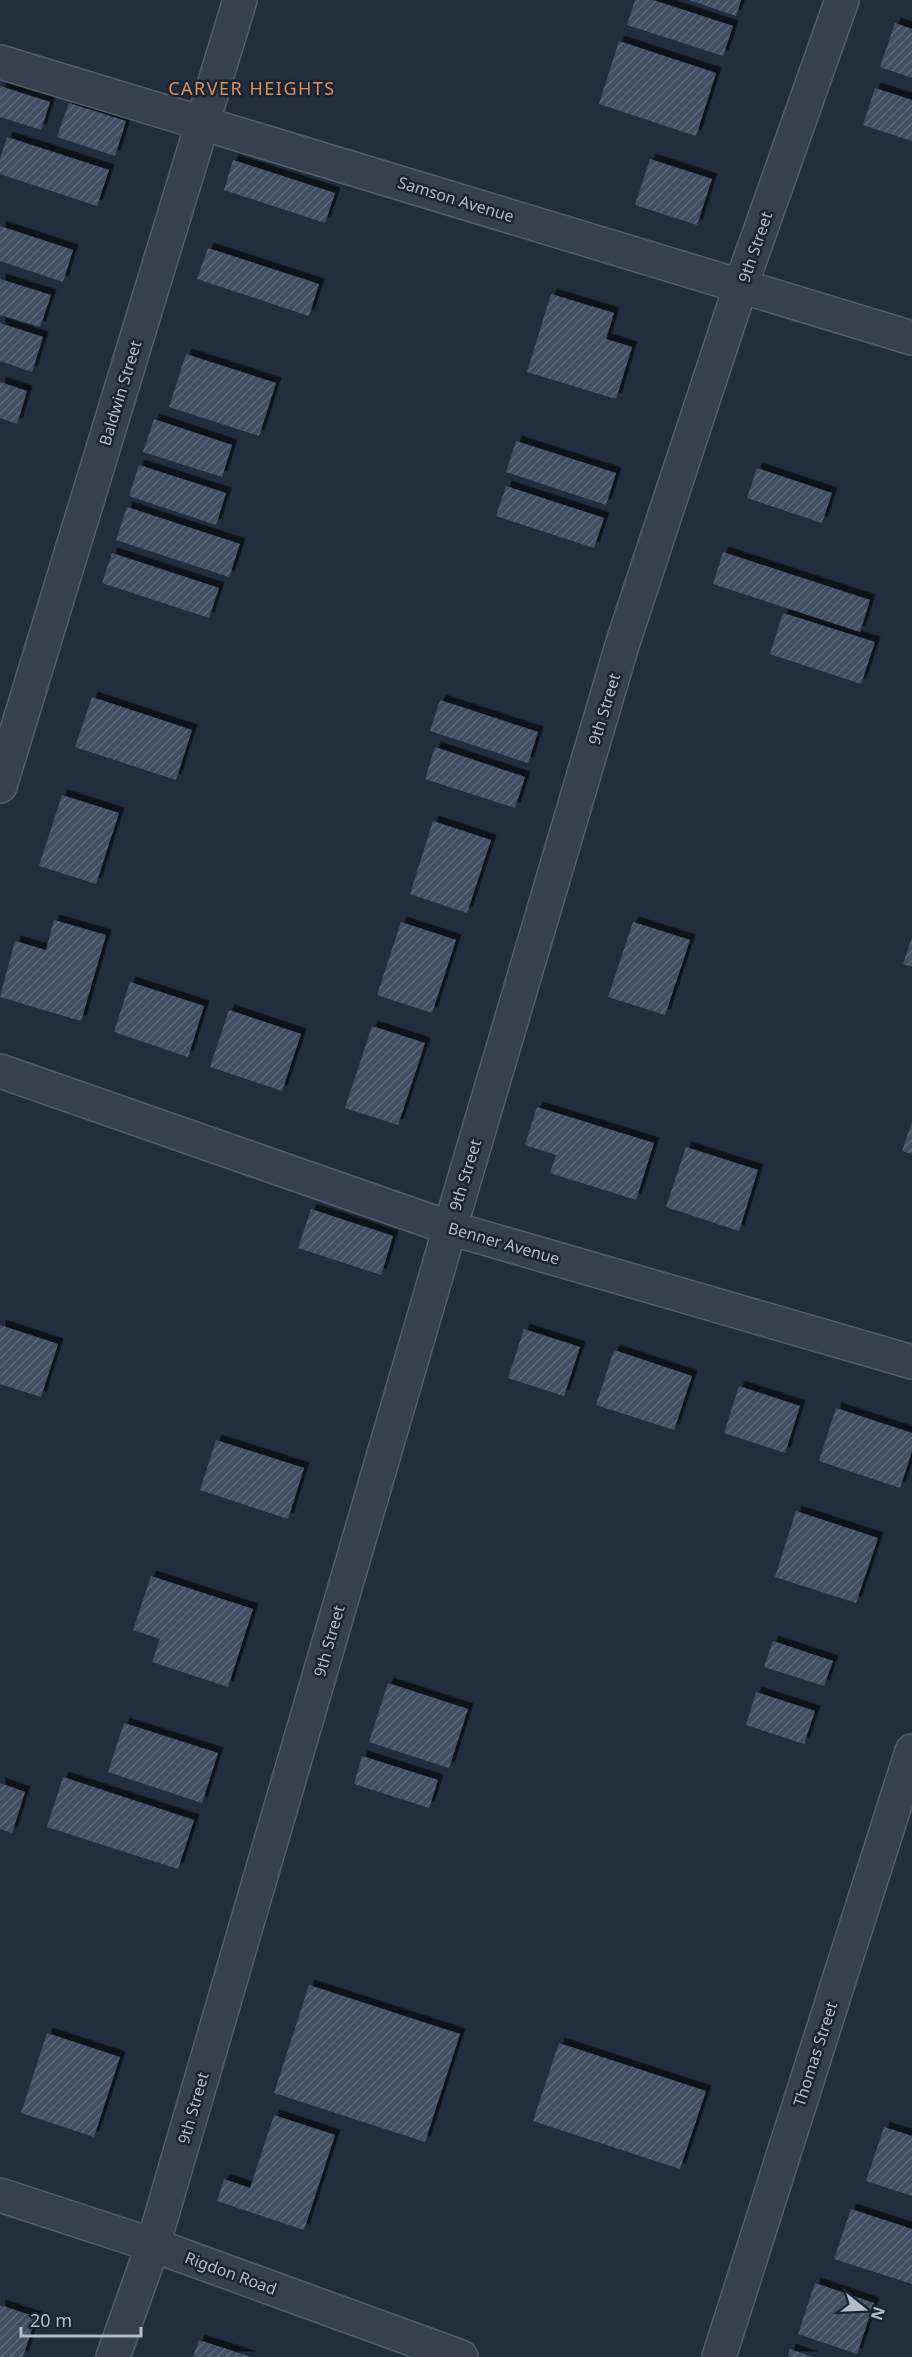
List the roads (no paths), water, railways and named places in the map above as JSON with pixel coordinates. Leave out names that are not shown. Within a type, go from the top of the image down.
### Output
[{"type":"street","name":"Baldwin Street","points":[[0,786],[240,0]]},
{"type":"street","name":"9th Street","points":[[113,2357],[153,2245],[623,642],[741,285],[842,0]]},
{"type":"street","name":"Samson Avenue","points":[[0,62],[912,338]]},
{"type":"street","name":"Benner Avenue","points":[[0,1071],[450,1228],[912,1362]]},
{"type":"street","name":"Thomas Street","points":[[719,2357],[912,1751]]},
{"type":"street","name":"Rigdon Road","points":[[0,2195],[153,2245],[460,2357]]},
{"type":"district","name":"CARVER HEIGHTS","points":[[252,88]]}]
